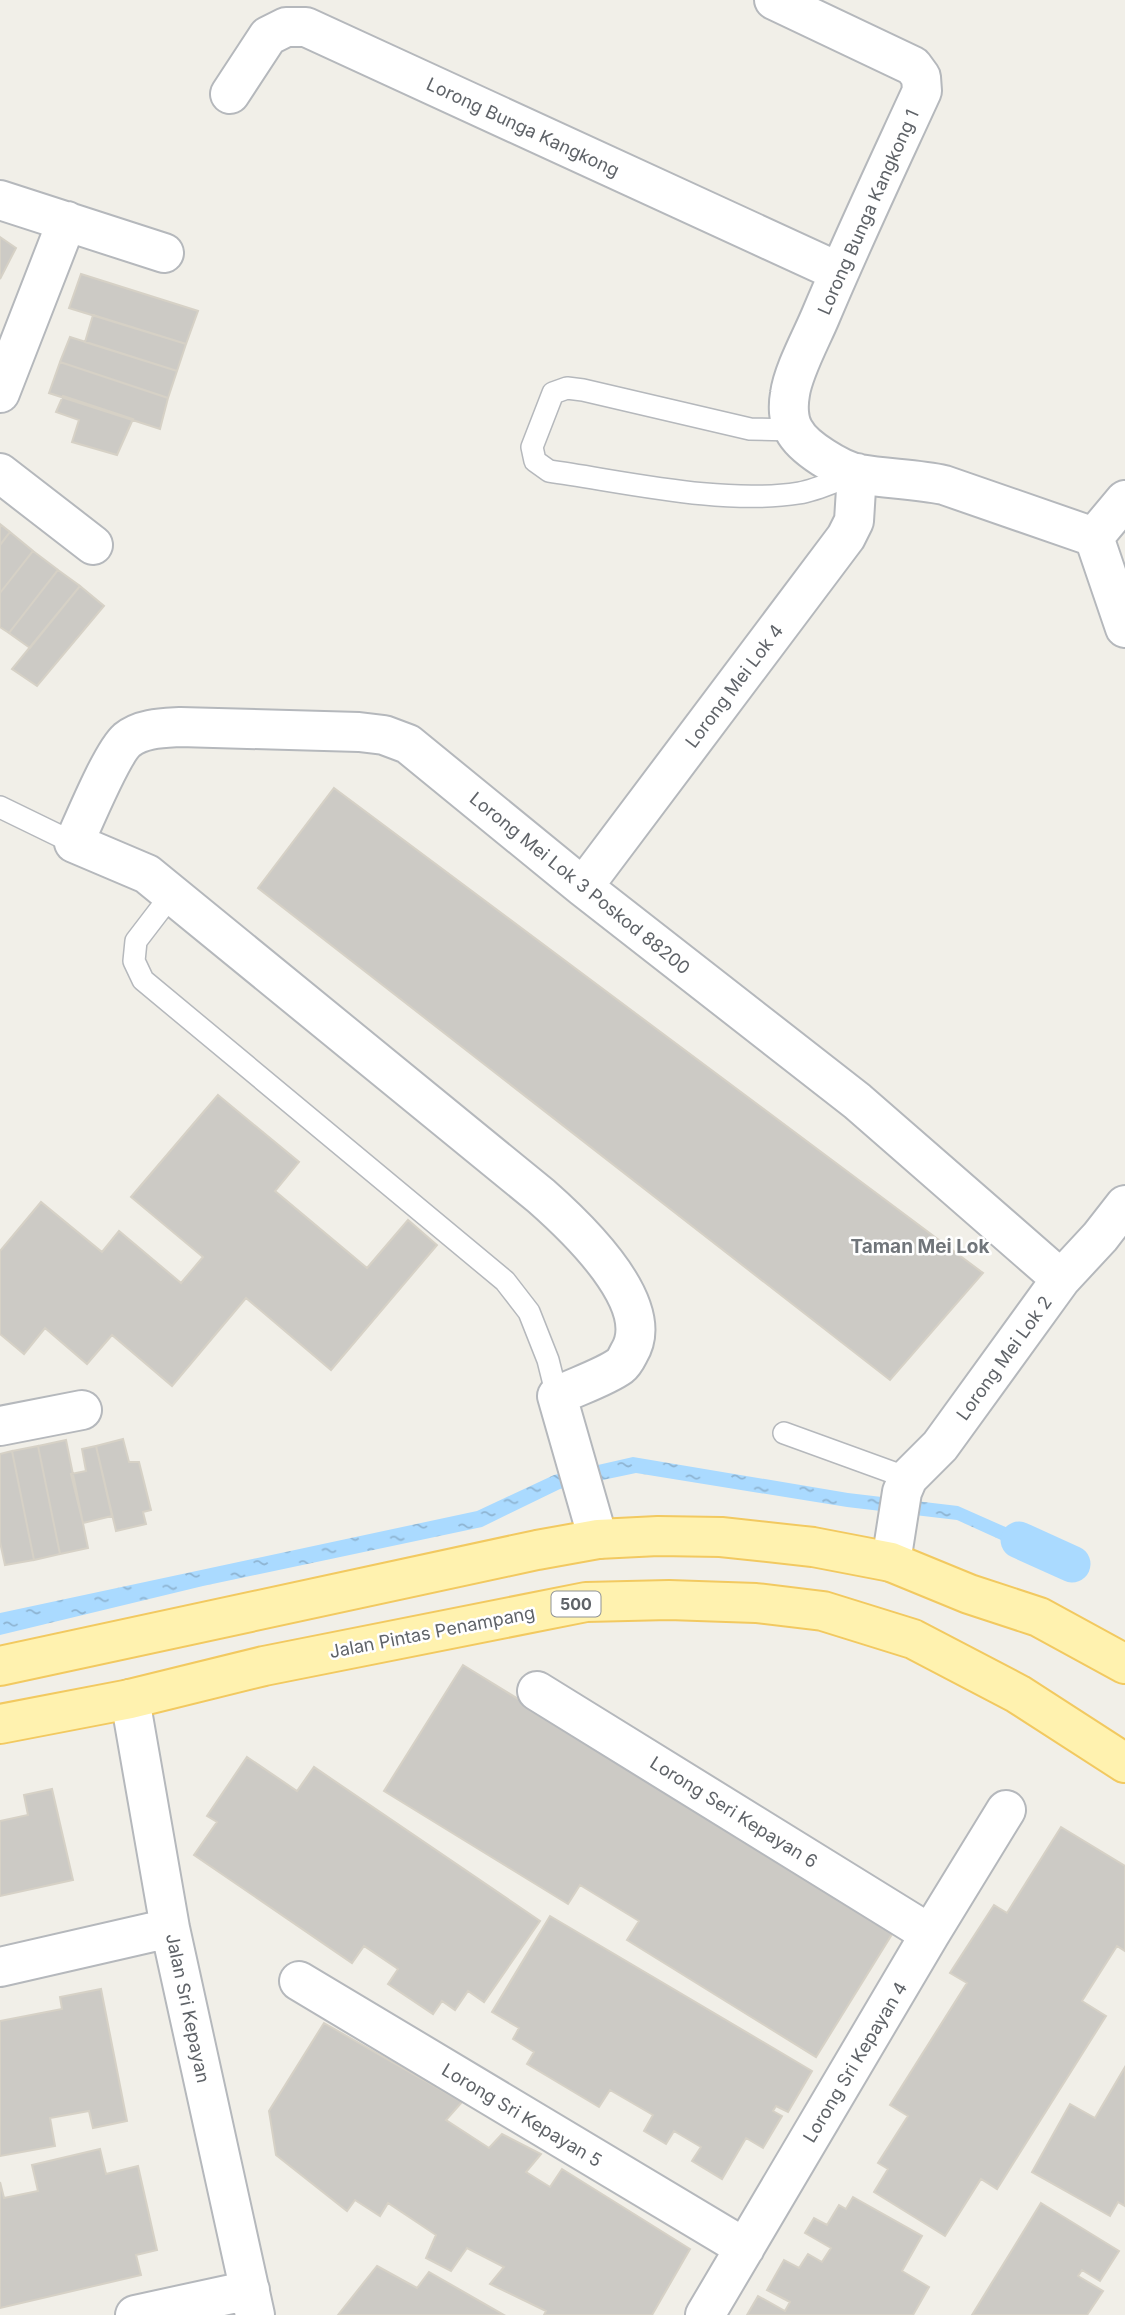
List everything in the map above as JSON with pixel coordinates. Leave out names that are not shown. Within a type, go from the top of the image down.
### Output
[{"type":"main road","points":[[0,1666],[598,1539],[658,1536],[722,1537],[813,1547],[891,1562],[969,1594],[1039,1618],[1125,1664]]},
{"type":"main road","name":"Jalan Pintas Penampang","points":[[0,1724],[586,1602],[756,1602],[823,1611],[913,1639],[1018,1695],[1125,1763]]},
{"type":"street","name":"Lorong Bunga Kangkong 1","points":[[775,0],[913,66],[921,77],[922,91],[839,272],[790,391],[789,410],[793,430]]},
{"type":"street","name":"Lorong Bunga Kangkong","points":[[230,94],[268,36],[286,27],[306,27],[839,272]]},
{"type":"street","points":[[0,200],[164,253]]},
{"type":"street","points":[[0,393],[68,221]]},
{"type":"street","points":[[793,430],[822,457],[857,473],[944,485],[1094,537]]},
{"type":"street","points":[[0,473],[93,545]]},
{"type":"street","name":"Lorong Mei Lok 4","points":[[583,887],[846,537],[854,521],[857,473]]},
{"type":"street","points":[[1094,537],[1125,500]]},
{"type":"street","points":[[1094,537],[1125,628]]},
{"type":"street","name":"Lorong Mei Lok 3 Poskod 88200","points":[[74,843],[120,750],[127,740],[152,729],[180,727],[359,732],[384,735],[408,744],[583,887],[857,1101],[1061,1279]]},
{"type":"street","points":[[74,843],[148,874],[541,1196],[572,1223],[604,1258],[623,1289],[634,1314],[636,1342],[622,1365],[557,1396],[598,1539]]},
{"type":"street","name":"Lorong Mei Lok 2","points":[[905,1485],[940,1446],[1061,1279],[1125,1205]]},
{"type":"street","points":[[0,1426],[82,1410]]},
{"type":"street","points":[[891,1562],[905,1485]]},
{"type":"street","name":"Lorong Seri Kepayan 6","points":[[537,1691],[930,1934]]},
{"type":"street","name":"Jalan Sri Kepayan","points":[[130,1699],[170,1928],[253,2303]]},
{"type":"street","name":"Lorong Sri Kepayan 4","points":[[705,2315],[1006,1810]]},
{"type":"street","points":[[0,1967],[170,1928]]},
{"type":"street","name":"Lorong Sri Kepayan 5","points":[[299,1981],[745,2248]]},
{"type":"street","points":[[135,2315],[253,2303]]},
{"type":"lane","points":[[793,430],[750,429],[567,388],[553,393],[531,447],[535,461],[549,471],[686,491],[743,496],[803,492],[857,473]]},
{"type":"lane","points":[[0,807],[74,843]]},
{"type":"lane","points":[[172,894],[135,941],[134,961],[144,980],[505,1281],[529,1312],[548,1360],[557,1396]]},
{"type":"lane","points":[[783,1433],[905,1485]]},
{"type":"water","points":[[633,1457],[848,1493],[958,1506],[1071,1556],[1058,1566],[957,1520],[847,1507],[636,1473],[560,1489],[482,1527],[203,1586],[0,1635],[0,1613],[477,1511],[554,1475]]},
{"type":"building","points":[[0,237],[16,248],[0,279]]},
{"type":"building","points":[[81,274],[198,311],[186,344],[69,308]]},
{"type":"building","points":[[93,315],[186,344],[177,371],[85,342]]},
{"type":"building","points":[[70,337],[177,371],[168,398],[60,362]]},
{"type":"building","points":[[60,362],[168,398],[160,429],[49,393]]},
{"type":"building","points":[[63,396],[133,419],[117,455],[72,442],[79,420],[56,412]]},
{"type":"building","points":[[0,524],[10,532],[0,545]]},
{"type":"building","points":[[10,532],[33,551],[0,593],[0,545]]},
{"type":"building","points":[[33,551],[58,570],[9,633],[0,627],[0,593]]},
{"type":"building","points":[[58,570],[80,586],[30,648],[9,633]]},
{"type":"building","points":[[80,586],[104,606],[37,686],[12,669]]},
{"type":"building","points":[[334,788],[983,1273],[890,1380],[258,888]]},
{"type":"building","points":[[218,1095],[299,1162],[275,1191],[367,1268],[408,1220],[437,1245],[331,1370],[246,1298],[172,1386],[112,1335],[87,1364],[45,1328],[24,1354],[0,1334],[0,1251],[41,1202],[102,1252],[119,1231],[181,1283],[203,1257],[131,1197]]},
{"type":"building","points":[[123,1439],[129,1462],[139,1462],[151,1510],[143,1512],[146,1524],[116,1531],[96,1446]]},
{"type":"building","points":[[66,1440],[88,1548],[60,1554],[38,1446]]},
{"type":"building","points":[[38,1446],[60,1554],[34,1560],[12,1451]]},
{"type":"building","points":[[96,1446],[112,1516],[83,1523],[71,1474],[86,1471],[82,1449]]},
{"type":"building","points":[[12,1451],[34,1560],[5,1565],[0,1542],[0,1454]]},
{"type":"building","points":[[463,1665],[894,1931],[816,2057],[627,1940],[639,1921],[580,1885],[568,1904],[384,1791]]},
{"type":"building","points":[[247,1757],[297,1791],[314,1767],[540,1921],[484,2002],[468,1991],[455,2010],[442,2001],[433,2014],[388,1984],[398,1969],[364,1946],[352,1963],[194,1855],[217,1822],[207,1816]]},
{"type":"building","points":[[52,1789],[73,1880],[0,1896],[0,1821],[28,1815],[24,1795]]},
{"type":"building","points":[[1061,1827],[1125,1866],[1125,1951],[1117,1946],[1082,2001],[1106,2016],[997,2189],[981,2179],[945,2236],[874,2192],[888,2169],[878,2163],[908,2116],[890,2105],[967,1983],[950,1973],[994,1905],[1007,1913]]},
{"type":"building","points":[[550,1916],[812,2071],[788,2112],[776,2106],[773,2111],[782,2116],[763,2148],[746,2138],[722,2179],[692,2161],[701,2147],[674,2131],[666,2144],[644,2131],[653,2115],[610,2090],[599,2107],[527,2064],[534,2052],[513,2039],[519,2028],[492,2012]]},
{"type":"building","points":[[101,1989],[127,2121],[93,2128],[89,2111],[50,2118],[55,2146],[0,2156],[0,2021],[62,2009],[60,1997]]},
{"type":"building","points":[[324,2023],[462,2102],[446,2120],[489,2148],[502,2134],[541,2154],[526,2172],[550,2187],[562,2169],[690,2249],[652,2315],[544,2315],[546,2311],[490,2284],[504,2267],[467,2248],[451,2271],[426,2258],[436,2235],[388,2203],[380,2216],[355,2200],[347,2211],[276,2155],[269,2111]]},
{"type":"building","points":[[1125,2067],[1125,2206],[1118,2202],[1110,2216],[1032,2172],[1070,2104],[1095,2118]]},
{"type":"building","points":[[100,2149],[106,2174],[138,2166],[157,2250],[136,2255],[141,2275],[0,2308],[0,2182],[4,2198],[38,2191],[32,2165]]},
{"type":"building","points":[[853,2197],[922,2236],[902,2271],[929,2287],[913,2315],[747,2315],[758,2296],[785,2311],[790,2302],[767,2290],[784,2260],[799,2268],[808,2254],[822,2262],[831,2248],[805,2233],[814,2218],[827,2225],[839,2205],[846,2209]]},
{"type":"building","points":[[1041,2203],[1119,2251],[1100,2281],[1082,2270],[1078,2276],[1103,2291],[1087,2315],[972,2315]]},
{"type":"building","points":[[377,2266],[417,2288],[429,2272],[504,2315],[338,2315]]},
{"type":"waterway","points":[[1019,1540],[1072,1564]]},
{"type":"district","name":"Taman Mei Lok","points":[[920,1246]]}]
